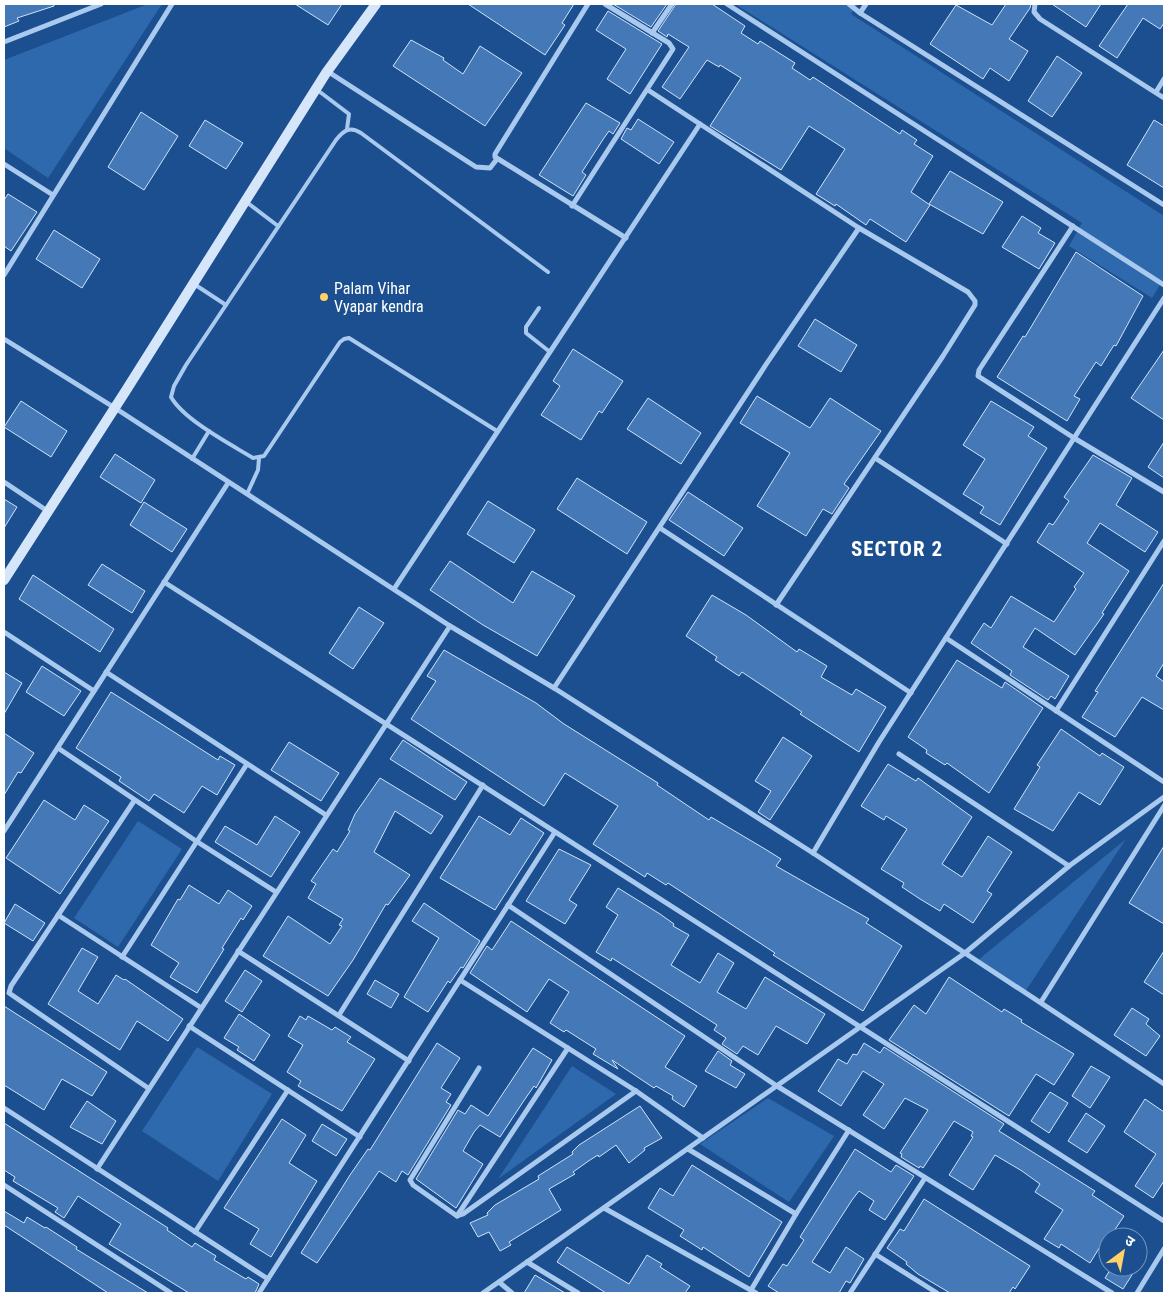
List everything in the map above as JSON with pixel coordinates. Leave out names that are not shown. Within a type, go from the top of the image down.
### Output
[{"type":"street","points":[[4,42],[101,4]]},
{"type":"street","points":[[4,274],[172,4]]},
{"type":"street","points":[[4,580],[116,408],[327,71],[376,4]]},
{"type":"street","points":[[327,71],[476,167],[490,168],[497,159],[496,152],[588,4]]},
{"type":"street","points":[[572,206],[673,49],[673,46],[605,4]]},
{"type":"street","points":[[652,33],[672,4]]},
{"type":"street","points":[[727,4],[1164,285]]},
{"type":"street","points":[[849,4],[860,13],[1164,205]]},
{"type":"street","points":[[860,13],[866,4]]},
{"type":"street","points":[[1035,4],[1034,12],[1040,19],[1164,98]]},
{"type":"street","points":[[1156,92],[1164,78]]},
{"type":"street","points":[[648,90],[859,228],[968,292],[976,301],[944,356],[776,605]]},
{"type":"street","points":[[394,590],[700,124]]},
{"type":"street","points":[[497,159],[626,238]]},
{"type":"street","points":[[4,164],[53,196]]},
{"type":"street","points":[[1073,226],[978,374],[980,379],[1164,492]]},
{"type":"street","points":[[554,688],[859,228]]},
{"type":"street","points":[[813,853],[911,693],[1164,298]]},
{"type":"street","points":[[4,339],[116,408],[228,483],[248,494],[450,626],[554,688],[813,853],[1164,1082]]},
{"type":"street","points":[[875,458],[1006,544]]},
{"type":"street","points":[[4,482],[49,512]]},
{"type":"street","points":[[4,831],[228,483]]},
{"type":"street","points":[[660,528],[911,693]]},
{"type":"street","points":[[1056,711],[1164,541]]},
{"type":"street","points":[[164,582],[859,1028],[1164,1221]]},
{"type":"street","points":[[97,1169],[200,1007],[450,626]]},
{"type":"street","points":[[4,632],[94,691]]},
{"type":"street","points":[[946,638],[1164,782]]},
{"type":"street","points":[[106,672],[326,815]]},
{"type":"street","points":[[58,748],[134,801],[276,892]]},
{"type":"street","points":[[899,754],[1069,866]]},
{"type":"street","points":[[122,957],[247,764]]},
{"type":"street","points":[[339,1015],[483,785]]},
{"type":"street","points":[[483,1293],[964,953],[1069,866],[1164,797]]},
{"type":"street","points":[[134,801],[11,986],[9,994],[148,1088]]},
{"type":"street","points":[[1041,1002],[1164,806]]},
{"type":"street","points":[[259,1293],[555,832]]},
{"type":"street","points":[[508,905],[777,1086],[1112,1293]]},
{"type":"street","points":[[58,915],[200,1007]]},
{"type":"street","points":[[238,951],[408,1061]]},
{"type":"street","points":[[460,980],[636,1091],[703,1138]]},
{"type":"street","points":[[188,1026],[360,1137]]},
{"type":"street","points":[[457,1216],[568,1048]]},
{"type":"street","points":[[457,1216],[413,1185],[410,1180],[479,1068]]},
{"type":"street","points":[[195,1232],[288,1090]]},
{"type":"street","points":[[457,1216],[463,1214],[636,1091]]},
{"type":"street","points":[[4,1108],[268,1279]]},
{"type":"street","points":[[604,1208],[754,1292],[796,1214],[849,1130]]},
{"type":"street","points":[[688,1149],[796,1214]]},
{"type":"street","points":[[850,1293],[926,1178]]},
{"type":"street","points":[[4,1185],[171,1293]]},
{"type":"street","points":[[1137,1293],[1164,1249]]},
{"type":"street","points":[[875,1254],[937,1293]]},
{"type":"street","points":[[527,1262],[578,1293]]},
{"type":"street","points":[[499,1282],[512,1293]]},
{"type":"lane","points":[[316,89],[349,114],[347,129],[336,140],[186,365],[174,386],[171,397],[176,405],[209,430],[253,458],[259,458],[264,456],[344,339],[355,342],[498,431]]},
{"type":"lane","points":[[347,129],[354,129],[361,133],[548,272]]},
{"type":"lane","points":[[246,201],[278,226]]},
{"type":"lane","points":[[194,284],[226,305]]},
{"type":"lane","points":[[539,308],[526,327],[526,333],[550,352]]},
{"type":"lane","points":[[192,459],[209,430]]},
{"type":"lane","points":[[248,494],[258,470],[259,458]]},
{"type":"shaded area","points":[[148,4],[162,4],[48,178],[4,148],[4,60]]},
{"type":"shaded area","points":[[735,4],[858,4],[851,14],[1164,216],[1164,278],[1152,298],[1069,246],[1082,223]]},
{"type":"shaded area","points":[[138,821],[182,849],[118,947],[74,918]]},
{"type":"shaded area","points":[[1126,839],[1025,992],[978,960]]},
{"type":"shaded area","points":[[197,1047],[272,1094],[218,1181],[142,1131]]},
{"type":"shaded area","points":[[572,1066],[616,1094],[498,1179]]},
{"type":"shaded area","points":[[768,1098],[834,1136],[789,1202],[700,1144]]},
{"type":"building","points":[[4,4],[54,4],[54,6],[17,18],[19,21],[4,27]]},
{"type":"building","points":[[295,4],[342,4],[328,25]]},
{"type":"building","points":[[468,4],[574,4],[562,23],[565,25],[545,55]]},
{"type":"building","points":[[613,4],[667,4],[651,27]]},
{"type":"building","points":[[676,4],[712,4],[745,26],[741,33],[758,44],[760,41],[795,63],[792,68],[810,80],[813,77],[900,134],[902,130],[917,140],[914,144],[933,156],[911,192],[930,205],[906,242],[870,219],[866,225],[836,204],[835,206],[816,194],[845,149],[809,126],[781,170],[710,126],[741,78],[720,65],[719,67],[707,60],[680,99],[662,87],[689,47],[668,34],[667,37],[658,31]]},
{"type":"building","points":[[1006,4],[1031,4],[1009,39],[1028,51],[1009,81],[990,68],[983,79],[930,44],[956,5],[992,25]]},
{"type":"building","points":[[1052,4],[1101,4],[1086,27]]},
{"type":"building","points":[[1128,4],[1164,4],[1164,23],[1160,29],[1143,18],[1117,58],[1099,46]]},
{"type":"building","points":[[608,11],[662,44],[630,94],[607,79],[626,49],[596,30]]},
{"type":"building","points":[[411,40],[444,58],[443,60],[463,74],[480,46],[522,73],[485,126],[393,66]]},
{"type":"building","points":[[1057,56],[1082,73],[1052,117],[1028,101]]},
{"type":"building","points":[[586,103],[620,123],[613,134],[609,131],[582,172],[586,175],[573,196],[539,175]]},
{"type":"building","points":[[141,112],[178,136],[144,190],[108,167]]},
{"type":"building","points":[[638,119],[674,142],[659,164],[621,139],[627,128],[631,130]]},
{"type":"building","points":[[205,120],[243,143],[226,169],[189,146]]},
{"type":"building","points":[[1154,120],[1164,126],[1164,188],[1127,165]]},
{"type":"building","points":[[950,171],[1003,202],[983,234],[929,204]]},
{"type":"building","points":[[8,194],[37,212],[11,251],[4,246],[4,200]]},
{"type":"building","points":[[1022,216],[1041,228],[1038,233],[1055,243],[1039,269],[1002,247]]},
{"type":"building","points":[[54,230],[100,259],[82,288],[36,259]]},
{"type":"building","points":[[1076,252],[1143,296],[1116,346],[1114,345],[1101,366],[1096,362],[1074,396],[1080,399],[1067,421],[997,377],[1023,336],[1025,337]]},
{"type":"building","points":[[815,319],[857,345],[841,372],[798,346]]},
{"type":"building","points":[[573,349],[623,381],[602,413],[599,411],[581,440],[541,415],[560,386],[553,381]]},
{"type":"building","points":[[1164,350],[1164,420],[1131,398]]},
{"type":"building","points":[[757,396],[810,428],[830,398],[881,431],[844,484],[849,488],[832,514],[823,509],[806,536],[757,506],[790,453],[740,423]]},
{"type":"building","points":[[648,398],[701,433],[681,464],[627,429]]},
{"type":"building","points":[[21,401],[67,431],[51,457],[4,427]]},
{"type":"building","points":[[991,401],[1034,427],[1028,436],[1047,448],[1000,525],[980,513],[984,507],[963,494],[985,459],[963,445]]},
{"type":"building","points":[[1164,442],[1164,478],[1148,467]]},
{"type":"building","points":[[115,454],[155,480],[141,503],[100,477]]},
{"type":"building","points":[[1093,455],[1132,478],[1116,505],[1158,532],[1145,552],[1100,523],[1087,543],[1129,571],[1102,613],[1104,614],[1075,655],[1035,628],[1023,647],[1069,676],[1055,699],[1051,696],[1048,700],[1010,675],[1012,671],[971,643],[984,623],[991,628],[1011,596],[1054,622],[1076,589],[1074,587],[1084,573],[1037,542],[1049,523],[1053,525],[1069,501],[1064,497]]},
{"type":"building","points":[[577,478],[647,522],[627,554],[557,509]]},
{"type":"building","points":[[688,492],[743,528],[724,556],[669,520]]},
{"type":"building","points":[[4,499],[17,507],[4,528]]},
{"type":"building","points":[[488,501],[535,530],[514,563],[467,534]]},
{"type":"building","points":[[144,502],[187,529],[172,552],[130,525]]},
{"type":"building","points":[[450,561],[513,603],[532,571],[575,596],[537,656],[483,625],[430,590]]},
{"type":"building","points":[[102,564],[145,591],[132,613],[88,585]]},
{"type":"building","points":[[33,575],[114,629],[100,652],[19,599]]},
{"type":"building","points":[[1164,583],[1164,663],[1156,676],[1164,682],[1164,710],[1142,697],[1115,737],[1082,717],[1098,692],[1095,691]]},
{"type":"building","points":[[712,595],[746,615],[797,652],[799,649],[827,666],[821,677],[852,695],[856,689],[886,707],[859,752],[800,714],[802,712],[742,672],[739,676],[715,660],[717,657],[686,636]]},
{"type":"building","points":[[359,607],[384,623],[353,669],[329,653]]},
{"type":"building","points":[[444,650],[536,703],[564,724],[658,783],[657,785],[709,820],[711,817],[781,859],[776,866],[869,919],[866,923],[902,946],[863,1011],[773,955],[775,953],[668,883],[666,885],[647,873],[645,877],[593,844],[618,806],[565,773],[544,806],[411,719],[436,681],[427,676]]},
{"type":"building","points":[[957,660],[1002,688],[1005,682],[1043,708],[989,793],[947,763],[945,765],[926,753],[927,750],[908,737]]},
{"type":"building","points":[[42,666],[81,691],[64,716],[26,692]]},
{"type":"building","points":[[4,672],[22,683],[4,714]]},
{"type":"building","points":[[111,692],[218,760],[220,756],[235,765],[217,795],[202,786],[184,813],[154,794],[149,801],[119,781],[121,777],[76,748]]},
{"type":"building","points":[[1061,729],[1100,756],[1102,753],[1124,767],[1100,805],[1079,792],[1053,831],[1014,809],[1040,767],[1037,765]]},
{"type":"building","points":[[4,733],[34,753],[21,773],[18,772],[4,795]]},
{"type":"building","points":[[783,737],[812,756],[770,820],[758,812],[771,791],[755,781]]},
{"type":"building","points":[[403,740],[467,782],[455,800],[390,759]]},
{"type":"building","points":[[289,742],[339,773],[321,801],[271,770]]},
{"type":"building","points":[[888,764],[916,781],[918,778],[972,817],[942,864],[962,877],[988,836],[1012,852],[987,891],[992,894],[973,923],[944,904],[940,911],[902,887],[904,883],[881,869],[907,829],[886,816],[884,820],[861,806]]},
{"type":"building","points":[[380,778],[443,816],[431,834],[395,811],[374,852],[410,875],[388,905],[386,904],[353,960],[328,996],[263,956],[288,916],[330,944],[342,926],[339,925],[343,919],[308,898],[316,884],[311,881],[333,849],[337,852],[350,831],[348,830],[355,814]]},
{"type":"building","points":[[44,800],[75,820],[84,805],[109,821],[60,894],[6,858]]},
{"type":"building","points":[[275,816],[300,832],[271,877],[215,842],[225,826],[257,845]]},
{"type":"building","points":[[479,816],[510,835],[521,818],[544,833],[495,910],[440,878]]},
{"type":"building","points":[[1164,846],[1164,924],[1129,903]]},
{"type":"building","points":[[559,849],[591,865],[569,900],[577,905],[565,924],[526,901]]},
{"type":"building","points":[[189,885],[219,904],[228,890],[252,906],[243,920],[241,918],[222,948],[224,949],[197,993],[170,977],[179,963],[151,945],[178,899],[180,900]]},
{"type":"building","points":[[618,888],[660,914],[674,924],[673,926],[689,935],[671,965],[700,983],[718,953],[734,963],[717,992],[746,1009],[765,977],[825,1014],[807,1044],[776,1026],[758,1055],[743,1046],[737,1054],[722,1044],[726,1038],[714,1030],[717,1025],[612,958],[611,961],[596,952],[618,915],[606,907]]},
{"type":"building","points":[[424,903],[480,941],[463,968],[461,967],[450,983],[448,981],[428,1012],[404,997],[439,938],[412,921]]},
{"type":"building","points":[[15,904],[45,923],[33,941],[4,923]]},
{"type":"building","points":[[511,921],[685,1036],[665,1067],[697,1086],[684,1107],[672,1099],[673,1096],[656,1086],[654,1088],[612,1060],[618,1069],[593,1054],[596,1049],[566,1030],[564,1032],[550,1023],[569,992],[549,979],[527,1012],[470,973],[487,946],[492,950]]},
{"type":"building","points":[[82,948],[98,957],[78,991],[98,1004],[116,975],[125,979],[183,1019],[168,1041],[137,1021],[120,1050],[48,1004]]},
{"type":"building","points":[[1164,951],[1164,995],[1144,982]]},
{"type":"building","points":[[245,970],[262,981],[242,1012],[225,1001]]},
{"type":"building","points":[[949,977],[1002,1012],[1004,1009],[1022,1020],[1021,1022],[1074,1054],[1054,1085],[1036,1074],[1009,1116],[889,1040],[914,1005],[926,1014]]},
{"type":"building","points":[[375,980],[399,994],[391,1008],[367,994]]},
{"type":"building","points":[[4,1006],[107,1072],[92,1096],[62,1079],[44,1110],[4,1085]]},
{"type":"building","points":[[1132,1008],[1149,1019],[1146,1024],[1160,1036],[1146,1056],[1114,1035]]},
{"type":"building","points":[[239,1014],[270,1035],[254,1061],[237,1050],[239,1047],[224,1038]]},
{"type":"building","points":[[300,1016],[306,1020],[308,1016],[332,1030],[335,1027],[351,1037],[347,1042],[375,1059],[342,1111],[298,1086],[301,1081],[287,1072],[303,1045],[288,1036]]},
{"type":"building","points":[[437,1043],[460,1058],[441,1088],[451,1094],[446,1102],[451,1105],[408,1175],[402,1171],[396,1182],[379,1171],[317,1263],[301,1253],[350,1175],[368,1149],[370,1150]]},
{"type":"building","points":[[864,1043],[880,1053],[884,1047],[1004,1124],[999,1131],[1095,1191],[1092,1195],[1124,1216],[1117,1227],[1098,1227],[1098,1250],[1090,1263],[1061,1244],[1059,1248],[1044,1239],[1063,1210],[1035,1192],[1040,1184],[1022,1171],[995,1155],[973,1190],[949,1175],[973,1137],[971,1136],[973,1132],[954,1121],[923,1168],[920,1166],[919,1168],[901,1157],[902,1154],[900,1153],[928,1110],[905,1098],[884,1129],[863,1115],[884,1084],[863,1071],[841,1106],[818,1091],[838,1059],[847,1064],[853,1054],[857,1055]]},
{"type":"building","points":[[533,1048],[552,1060],[536,1088],[534,1086],[500,1137],[480,1125],[474,1132],[463,1151],[483,1164],[456,1208],[416,1179],[458,1110],[465,1114],[471,1105],[488,1116]]},
{"type":"building","points":[[718,1051],[732,1061],[730,1065],[745,1074],[736,1088],[705,1071]]},
{"type":"building","points":[[1091,1066],[1110,1077],[1090,1108],[1072,1096]]},
{"type":"building","points":[[1050,1092],[1068,1103],[1049,1133],[1031,1121]]},
{"type":"building","points":[[1145,1099],[1164,1112],[1164,1181],[1153,1198],[1135,1186],[1156,1154],[1124,1132]]},
{"type":"building","points":[[87,1101],[116,1121],[102,1144],[70,1127]]},
{"type":"building","points":[[640,1106],[662,1138],[644,1148],[645,1150],[629,1163],[616,1145],[599,1157],[598,1155],[590,1160],[573,1172],[575,1174],[549,1189],[561,1210],[509,1242],[511,1245],[500,1251],[489,1232],[478,1237],[470,1223],[488,1215],[487,1213],[495,1205],[539,1179],[538,1176],[573,1154],[572,1152],[579,1145]]},
{"type":"building","points":[[1086,1113],[1105,1126],[1087,1153],[1068,1141]]},
{"type":"building","points":[[282,1119],[306,1135],[289,1163],[317,1181],[271,1257],[250,1244],[259,1229],[224,1208]]},
{"type":"building","points":[[4,1123],[168,1228],[167,1230],[192,1247],[195,1243],[216,1256],[214,1260],[246,1279],[248,1277],[259,1284],[255,1293],[189,1293],[109,1244],[121,1224],[78,1196],[64,1218],[55,1212],[58,1208],[13,1181],[15,1177],[4,1170]]},
{"type":"building","points":[[322,1124],[347,1139],[336,1156],[312,1141]]},
{"type":"building","points":[[855,1149],[891,1172],[896,1165],[914,1176],[885,1220],[869,1210],[874,1201],[859,1191],[812,1262],[830,1273],[846,1247],[864,1259],[850,1283],[846,1281],[839,1293],[779,1293],[768,1286],[783,1264],[787,1266],[804,1240],[800,1237]]},
{"type":"building","points":[[692,1165],[782,1222],[749,1277],[703,1247],[702,1250],[680,1236],[684,1230],[648,1208],[660,1188],[673,1196]]},
{"type":"building","points":[[924,1199],[1030,1266],[1015,1289],[1013,1287],[1009,1293],[950,1293],[918,1274],[906,1264],[907,1262],[887,1248],[900,1229],[904,1231]]},
{"type":"building","points":[[4,1211],[24,1223],[27,1217],[46,1227],[77,1247],[76,1249],[148,1293],[108,1293],[4,1225]]},
{"type":"building","points":[[567,1247],[629,1284],[647,1255],[662,1264],[660,1267],[690,1286],[685,1293],[606,1293],[557,1262]]},
{"type":"building","points":[[535,1275],[565,1293],[524,1293]]},
{"type":"building","points":[[1106,1277],[1131,1277],[1123,1289]]},
{"type":"place","name":"Palam Vihar Vyapar kendra","points":[[324,297]]},
{"type":"district","name":"SECTOR 2","points":[[897,549]]}]
